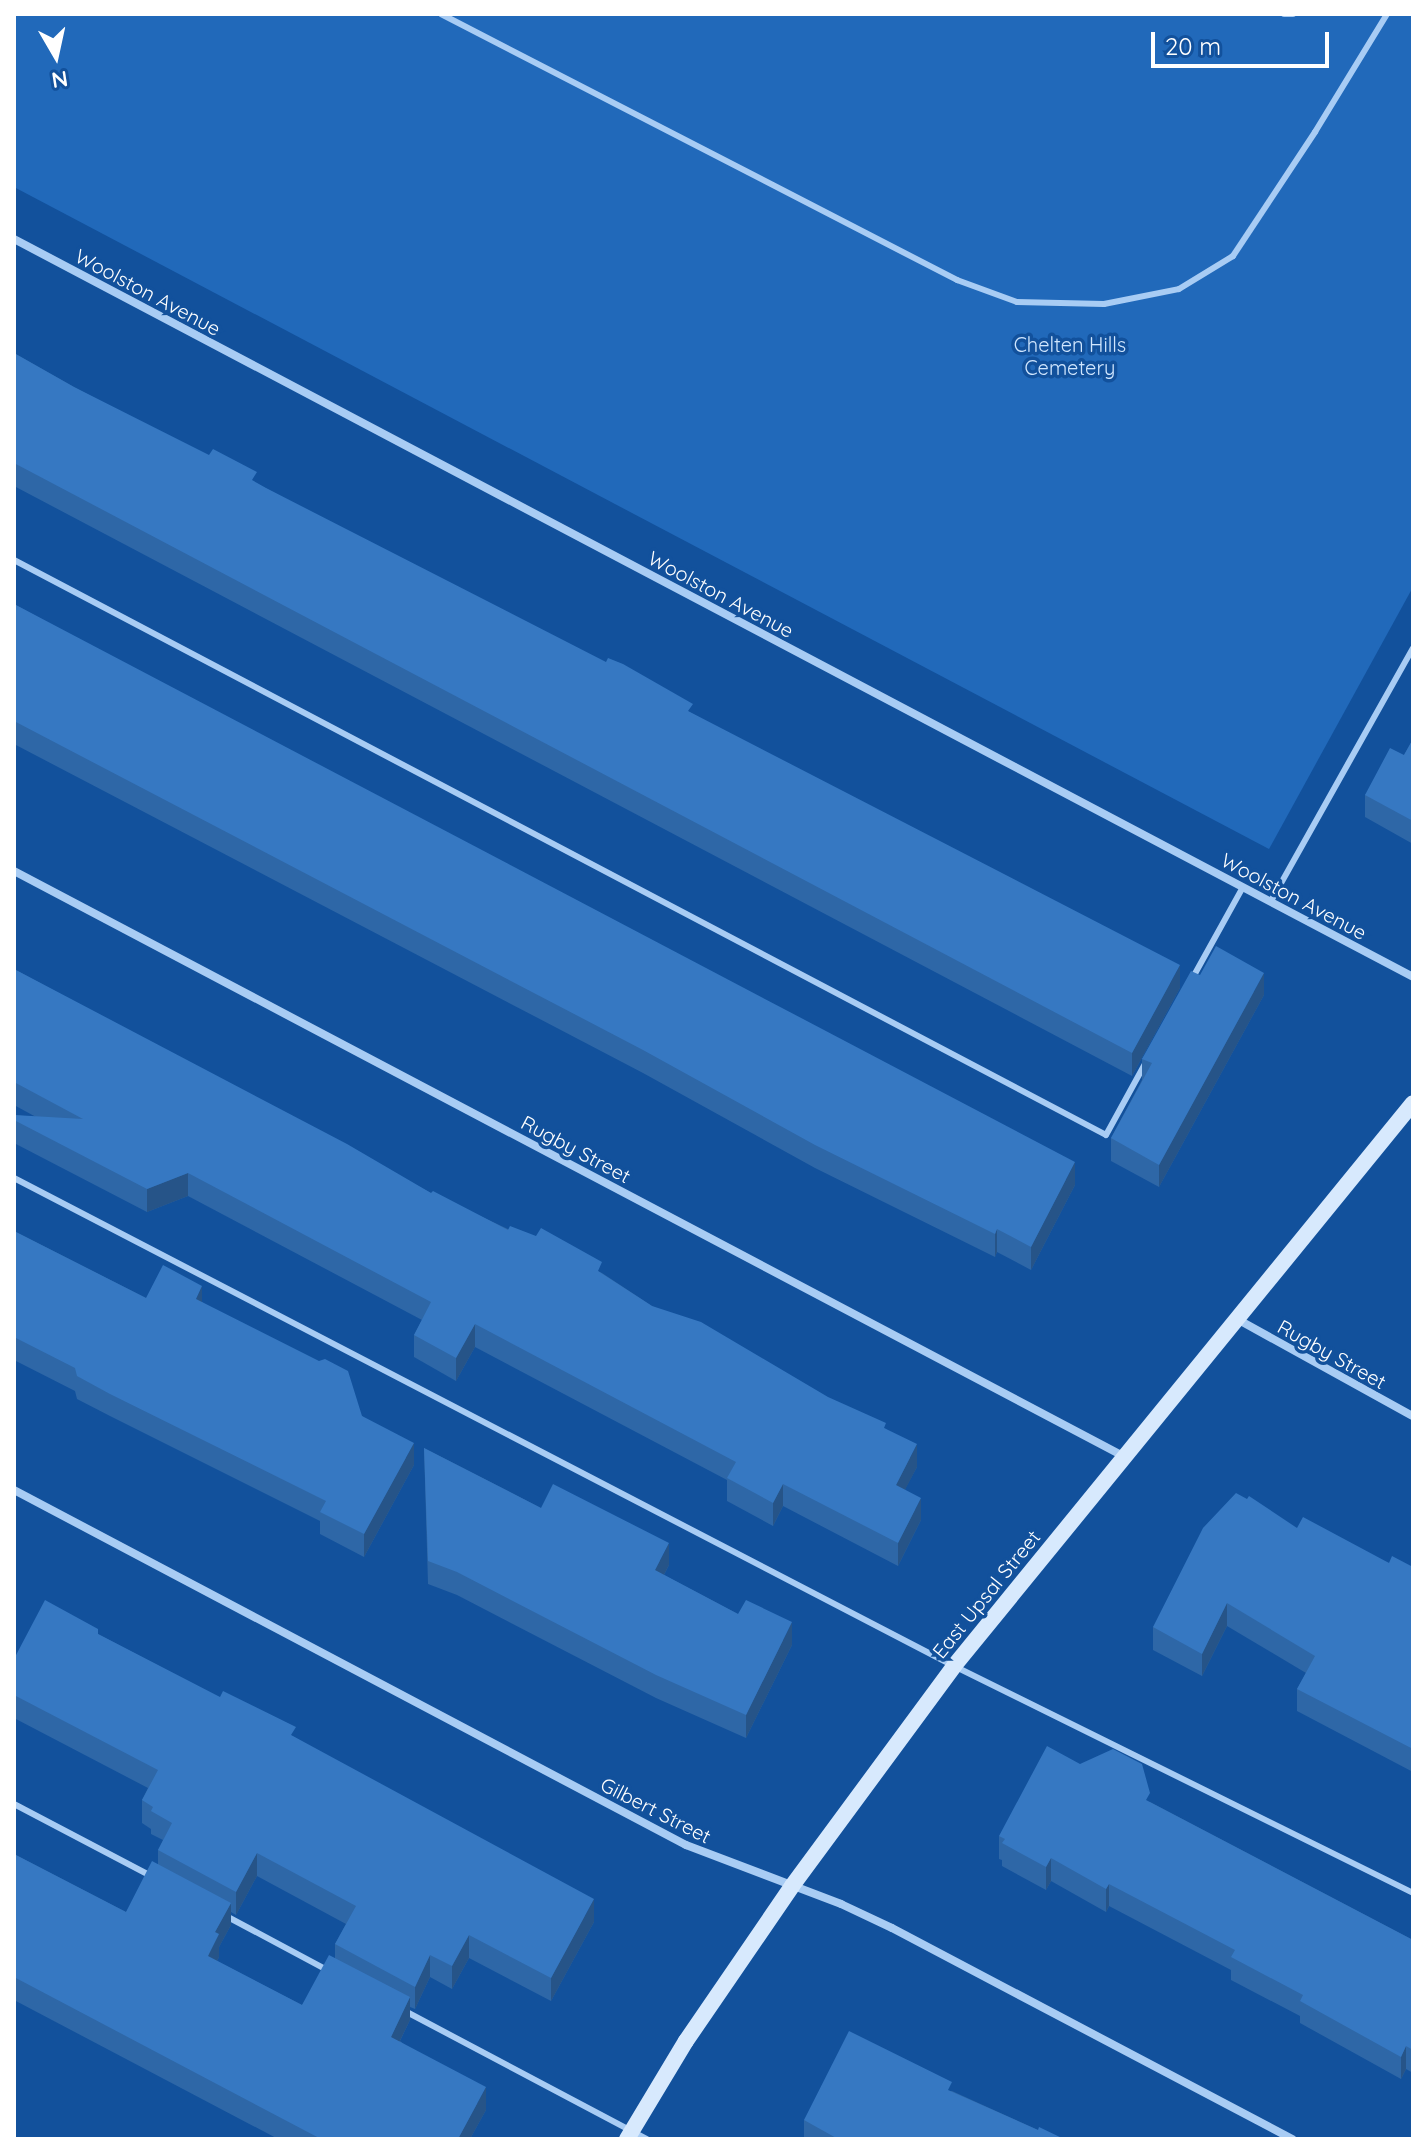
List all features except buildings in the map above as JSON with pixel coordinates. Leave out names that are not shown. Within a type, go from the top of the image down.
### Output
[{"type":"street","name":"Woolston Avenue","points":[[14,239],[1413,977]]},
{"type":"street","name":"Rugby Street","points":[[14,871],[1123,1456]]},
{"type":"street","name":"East Upsal Street","points":[[635,2136],[686,2041],[792,1886],[954,1666],[1413,1103]]},
{"type":"street","name":"Rugby Street","points":[[1236,1318],[1413,1416]]},
{"type":"street","name":"Gilbert Street","points":[[14,1490],[686,1845],[892,1928],[1293,2139]]},
{"type":"lane","points":[[441,14],[957,280],[1017,302],[1104,304],[1179,289],[1233,256],[1315,132],[1387,14]]},
{"type":"lane","points":[[1284,14],[1293,14]]},
{"type":"lane","points":[[14,560],[1106,1135],[1151,1052]]},
{"type":"lane","points":[[1271,901],[1413,648]]},
{"type":"lane","points":[[1189,983],[1243,887]]},
{"type":"lane","points":[[14,1178],[954,1666],[1413,1893]]},
{"type":"lane","points":[[14,1804],[154,1878]]},
{"type":"lane","points":[[211,1908],[337,1975]]},
{"type":"lane","points":[[393,2005],[635,2136]]},
{"type":"green space","name":"Chelten Hills Cemetery","points":[[14,14],[1413,14],[1413,587],[1269,849],[14,187]]}]
